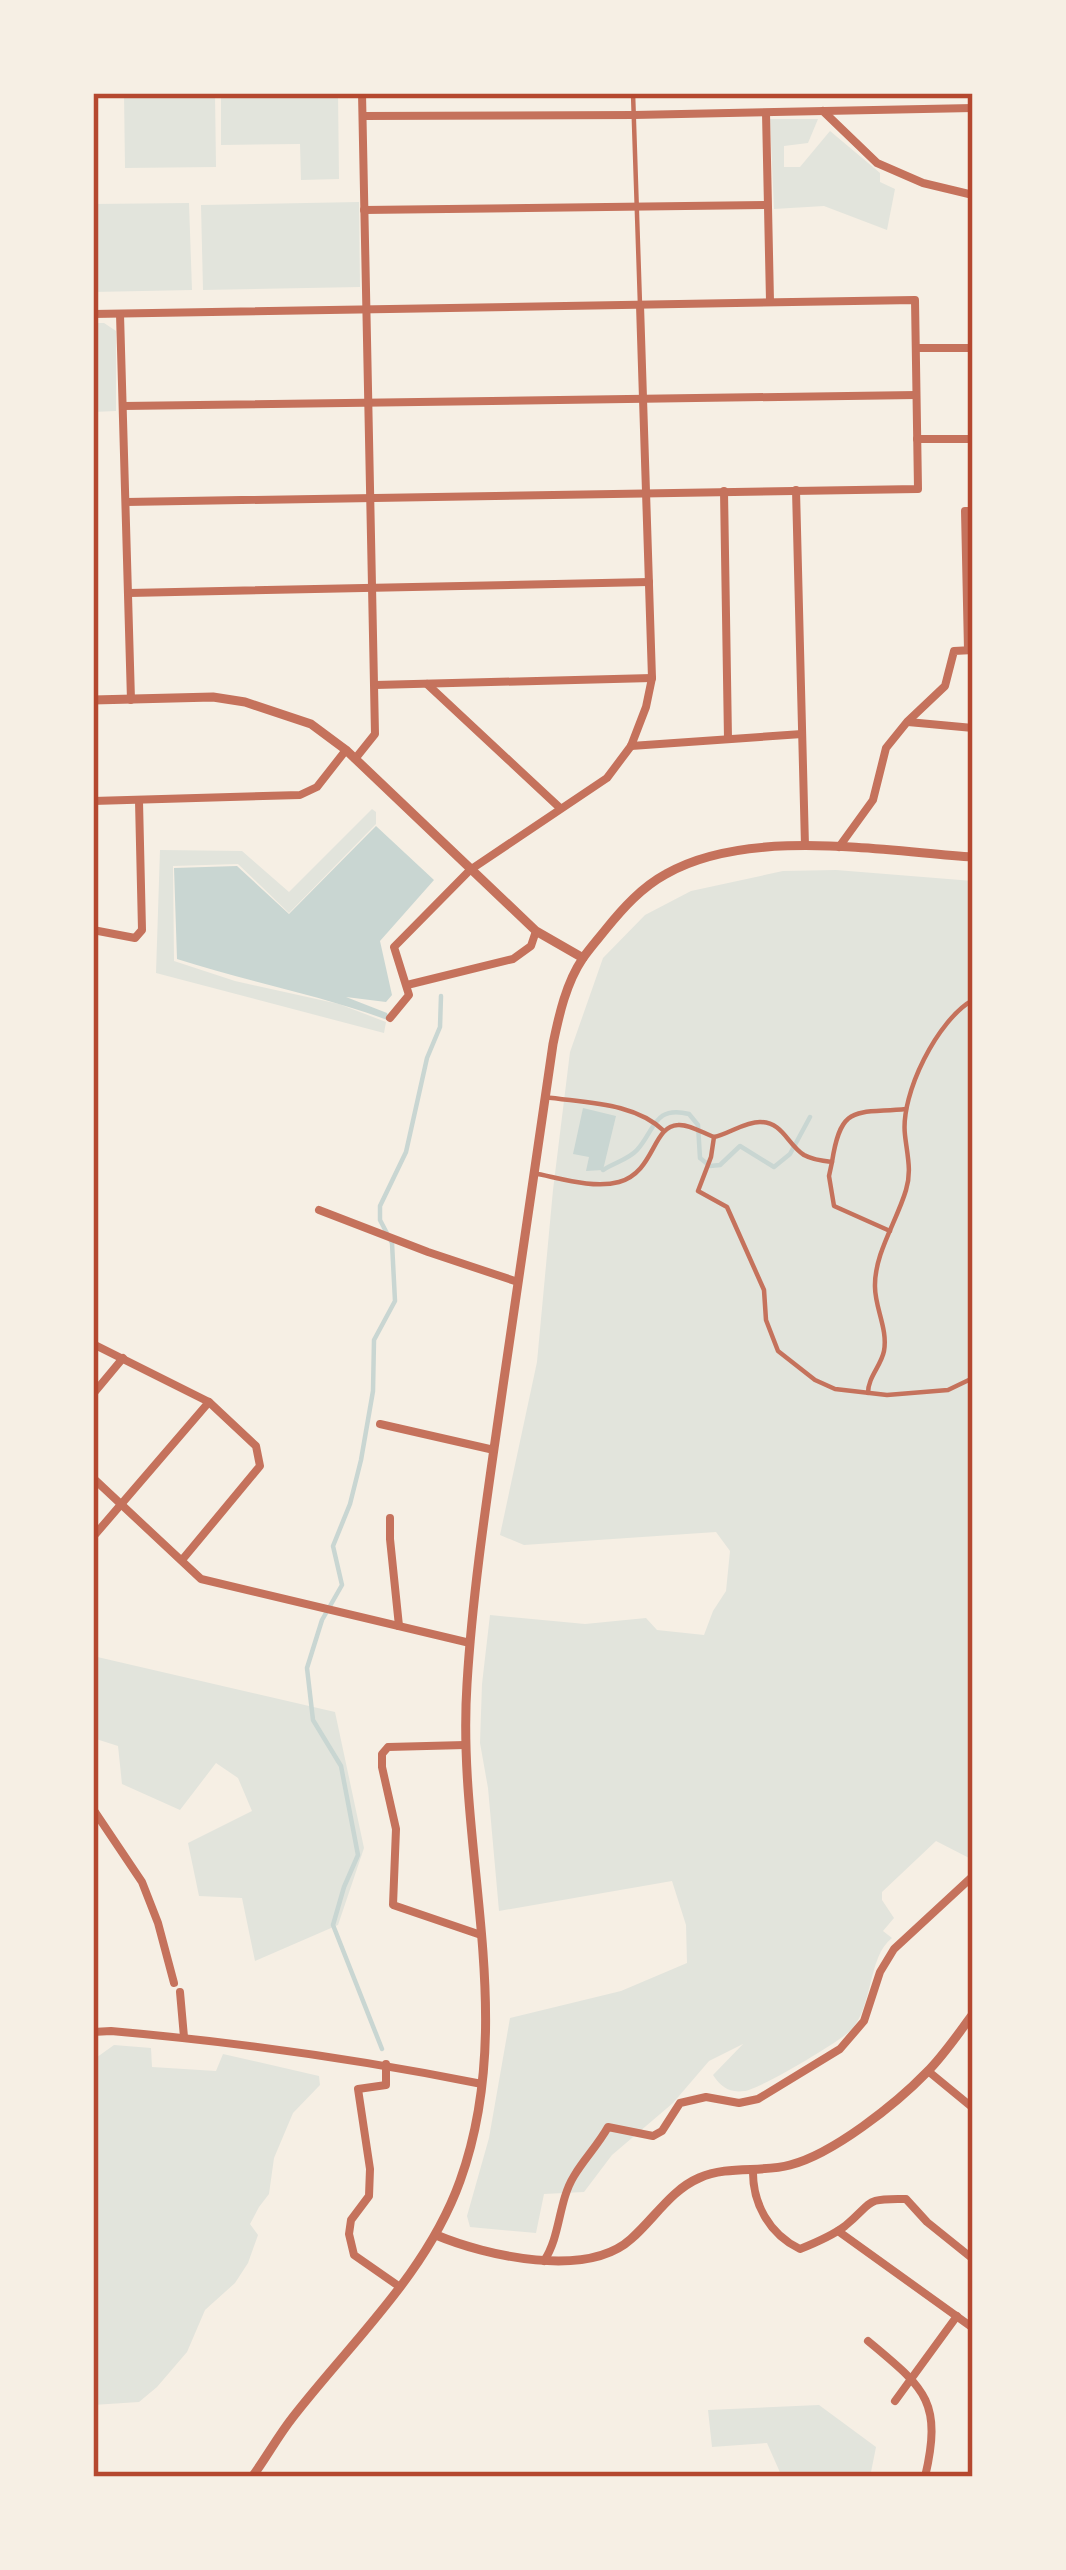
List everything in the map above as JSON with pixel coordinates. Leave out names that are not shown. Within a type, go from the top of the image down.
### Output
[{"type":"street","points":[[93,801],[300,795],[316,787],[375,734],[362,93]]},
{"type":"street","points":[[389,1018],[409,995],[394,946],[470,870],[607,778],[631,746],[646,706],[652,678],[633,93]]},
{"type":"street","points":[[362,116],[973,108]]},
{"type":"street","points":[[824,112],[877,163],[923,183],[973,195]]},
{"type":"street","points":[[766,113],[770,301]]},
{"type":"street","points":[[364,210],[767,205]]},
{"type":"street","points":[[93,314],[915,300],[918,488],[126,502]]},
{"type":"street","points":[[120,314],[131,700]]},
{"type":"street","points":[[916,348],[973,348]]},
{"type":"street","points":[[123,406],[916,395]]},
{"type":"street","points":[[917,440],[973,439]]},
{"type":"street","points":[[796,490],[805,846]]},
{"type":"street","points":[[724,491],[728,739]]},
{"type":"street","points":[[838,848],[873,800],[886,748],[945,686],[955,652],[970,650],[964,511],[973,511]]},
{"type":"street","points":[[129,592],[649,583]]},
{"type":"street","points":[[375,685],[652,678]]},
{"type":"street","points":[[426,683],[560,808]]},
{"type":"street","points":[[93,700],[213,697],[245,702],[310,724],[351,755],[536,931],[583,958]]},
{"type":"street","points":[[907,722],[973,728]]},
{"type":"street","points":[[631,746],[802,734]]},
{"type":"street","points":[[93,930],[135,938],[142,930],[139,800]]},
{"type":"street","points":[[252,2477],[290,2420],[400,2287],[436,2235],[460,2180],[473,2134],[486,2048],[483,1935],[465,1744],[470,1642],[545,1097],[560,1012],[583,958],[639,892],[698,860],[758,848],[805,846],[973,857]]},
{"type":"street","points":[[407,985],[514,958],[530,946],[536,931]]},
{"type":"street","points":[[868,1393],[885,1336],[874,1281],[909,1177],[906,1109],[922,1058],[960,1007],[973,1000]]},
{"type":"street","points":[[545,1097],[636,1111],[661,1128]]},
{"type":"street","points":[[890,1231],[834,1206],[829,1176],[840,1126],[850,1117],[863,1111],[906,1109]]},
{"type":"street","points":[[661,1128],[677,1125],[714,1137],[766,1121],[811,1159],[832,1162]]},
{"type":"street","points":[[533,1173],[616,1183],[641,1170],[661,1128]]},
{"type":"street","points":[[714,1137],[698,1191],[727,1207],[764,1290],[769,1334],[778,1352],[835,1389],[868,1393],[948,1390],[973,1378]]},
{"type":"street","points":[[319,1210],[518,1282]]},
{"type":"street","points":[[93,1344],[209,1402],[256,1446],[260,1466],[182,1560]]},
{"type":"street","points":[[93,1394],[123,1358]]},
{"type":"street","points":[[93,1537],[209,1402]]},
{"type":"street","points":[[380,1424],[494,1450]]},
{"type":"street","points":[[93,1478],[201,1579],[470,1642]]},
{"type":"street","points":[[391,1518],[399,1626]]},
{"type":"street","points":[[465,1744],[388,1747],[382,1754],[396,1828],[393,1904],[483,1935]]},
{"type":"street","points":[[93,1809],[142,1882],[174,1983]]},
{"type":"street","points":[[544,2261],[573,2176],[608,2127],[653,2136],[662,2131],[680,2103],[706,2097],[739,2103],[758,2099],[840,2049],[864,2021],[880,1972],[894,1949],[973,1876]]},
{"type":"street","points":[[180,1992],[184,2037]]},
{"type":"street","points":[[436,2235],[544,2261],[595,2259],[627,2243],[695,2180],[719,2172],[790,2165],[828,2149],[904,2094],[973,2014]]},
{"type":"street","points":[[93,2032],[184,2037],[386,2064],[482,2084]]},
{"type":"street","points":[[386,2064],[386,2085],[358,2089],[370,2169],[369,2196],[351,2220],[349,2234],[354,2255],[400,2287]]},
{"type":"street","points":[[928,2071],[973,2108]]},
{"type":"street","points":[[753,2169],[761,2211],[783,2241],[800,2248],[838,2230],[863,2206],[880,2198],[906,2199],[973,2259]]},
{"type":"street","points":[[838,2230],[973,2328]]},
{"type":"street","points":[[895,2401],[957,2316]]},
{"type":"street","points":[[868,2341],[912,2378],[928,2402],[933,2430],[926,2477]]},
{"type":"shaded area","points":[[124,93],[215,93],[216,167],[125,168]]},
{"type":"shaded area","points":[[221,93],[338,93],[339,179],[301,180],[300,144],[221,145]]},
{"type":"shaded area","points":[[770,119],[818,119],[808,143],[784,146],[784,167],[800,167],[830,131],[880,173],[880,182],[895,189],[887,230],[824,206],[774,209]]},
{"type":"shaded area","points":[[359,202],[360,287],[203,290],[201,205]]},
{"type":"shaded area","points":[[189,203],[192,290],[93,292],[93,204]]},
{"type":"shaded area","points":[[93,323],[104,323],[116,331],[116,411],[93,412]]},
{"type":"shaded area","points":[[372,809],[376,824],[289,913],[238,864],[173,866],[174,961],[235,981],[339,1004],[386,1022],[384,1033],[156,973],[160,850],[242,851],[289,892]]},
{"type":"shaded area","points":[[376,826],[434,880],[380,941],[392,995],[386,1002],[346,997],[387,1013],[390,1021],[177,959],[174,868],[237,866],[289,914]]},
{"type":"shaded area","points":[[836,870],[973,881],[973,1860],[936,1841],[882,1892],[894,1918],[883,1931],[892,1938],[878,1957],[858,2021],[843,2037],[744,2091],[726,2088],[713,2075],[743,2044],[709,2061],[673,2103],[612,2155],[584,2192],[544,2194],[536,2233],[470,2227],[467,2216],[489,2138],[510,2018],[621,1991],[687,1963],[686,1925],[672,1881],[499,1911],[480,1743],[490,1615],[585,1624],[646,1618],[657,1630],[704,1635],[726,1591],[730,1551],[716,1532],[524,1545],[500,1535],[537,1362],[570,1052],[603,958],[645,915],[691,891],[783,871]]},
{"type":"shaded area","points":[[583,1108],[616,1116],[603,1170],[586,1171],[589,1157],[573,1154]]},
{"type":"shaded area","points":[[93,1656],[335,1712],[364,1848],[338,1925],[255,1961],[242,1898],[199,1896],[188,1843],[252,1811],[238,1778],[216,1763],[180,1810],[122,1784],[118,1746],[93,1738]]},
{"type":"shaded area","points":[[114,2045],[151,2048],[152,2067],[216,2071],[223,2054],[319,2076],[320,2085],[293,2113],[274,2158],[269,2194],[250,2224],[258,2235],[248,2263],[235,2283],[205,2310],[187,2352],[139,2402],[93,2405],[93,2060]]},
{"type":"shaded area","points":[[819,2405],[876,2447],[870,2477],[782,2477],[767,2443],[712,2447],[708,2410]]},
{"type":"waterway","points":[[382,2049],[333,1925],[358,1855],[341,1766],[313,1720],[307,1668],[322,1620],[342,1585],[333,1546],[361,1460],[373,1391],[374,1340],[395,1301],[392,1243],[380,1220],[380,1206],[406,1152],[427,1058],[440,1027],[441,996]]},
{"type":"waterway","points":[[603,1170],[634,1153],[662,1116],[677,1112],[689,1114],[698,1125],[700,1158],[710,1166],[720,1165],[740,1146],[774,1167],[790,1154],[810,1117]]}]
